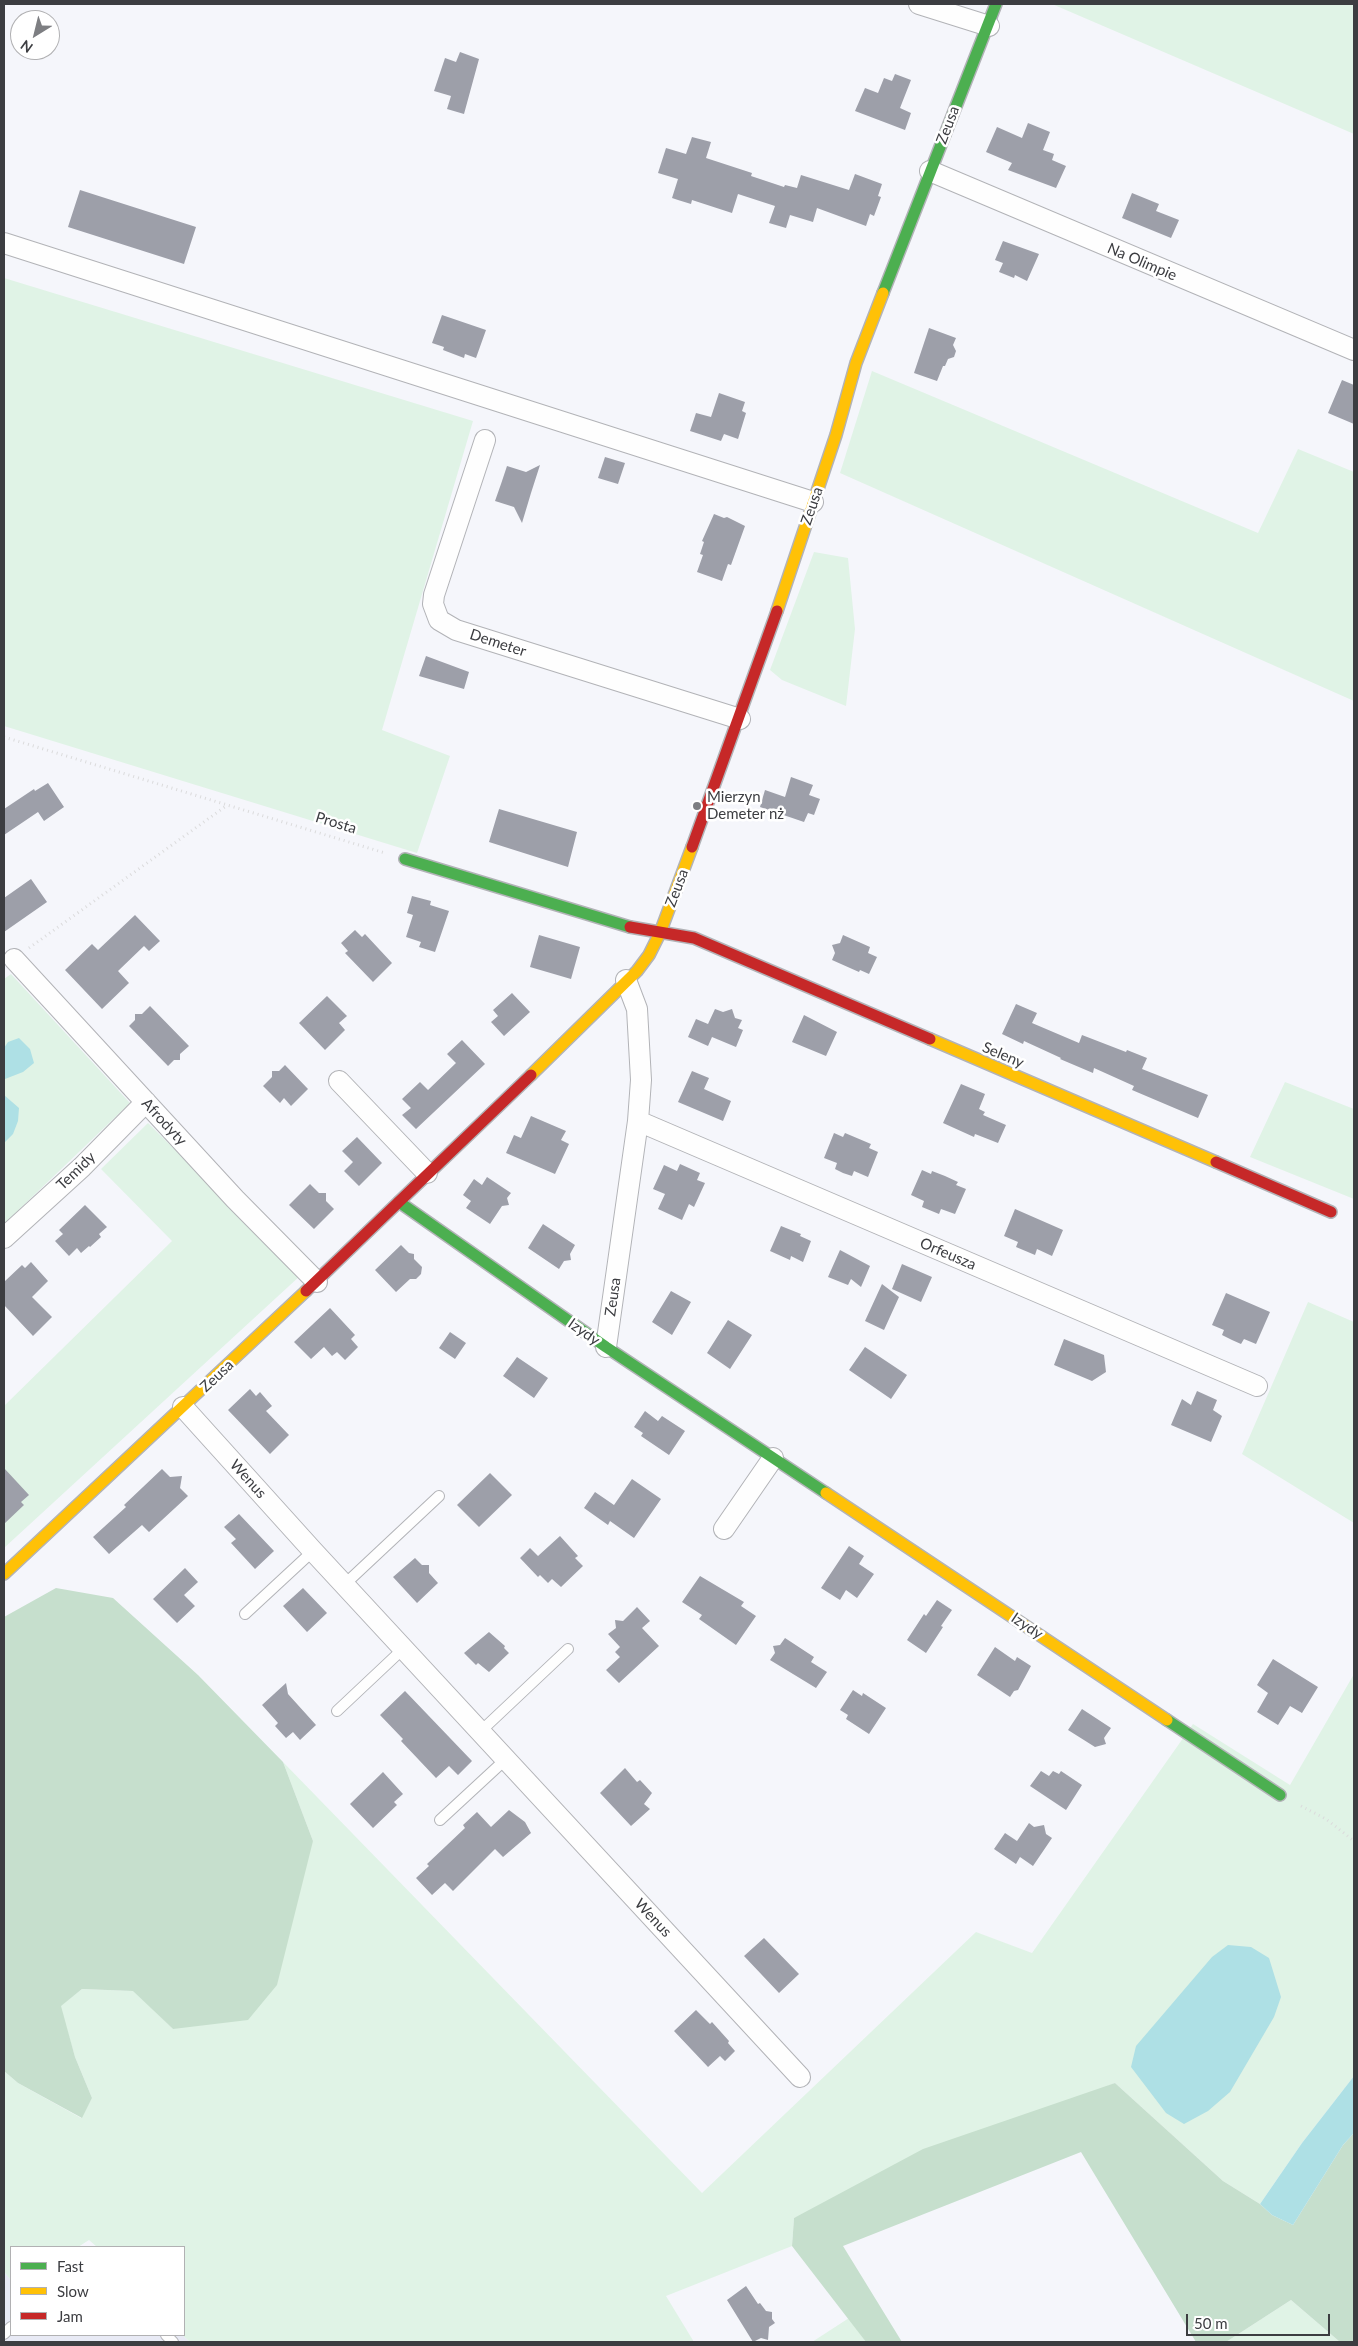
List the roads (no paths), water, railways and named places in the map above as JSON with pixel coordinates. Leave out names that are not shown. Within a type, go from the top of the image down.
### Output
[{"type":"street","points":[[920,4],[989,26]]},
{"type":"street","name":"Zeusa","points":[[4,1574],[317,1282],[646,959],[660,933],[740,720],[838,428],[856,363],[996,4]]},
{"type":"street","name":"Na Olimpie","points":[[930,171],[1354,350]]},
{"type":"street","points":[[4,243],[813,502]]},
{"type":"street","name":"Demeter","points":[[485,440],[434,595],[432,604],[439,620],[456,630],[740,720]]},
{"type":"street","points":[[405,859],[633,928],[660,933]]},
{"type":"street","name":"Seleny","points":[[660,933],[694,938],[1331,1212]]},
{"type":"street","name":"Afrodyty","points":[[14,959],[235,1198],[317,1282]]},
{"type":"street","name":"Zeusa","points":[[606,1347],[638,1121],[641,1080],[638,1016],[635,998],[626,980]]},
{"type":"street","points":[[339,1081],[427,1173]]},
{"type":"street","name":"Temidy","points":[[4,1238],[82,1166],[146,1102]]},
{"type":"street","name":"Orfeusza","points":[[638,1121],[1257,1386]]},
{"type":"street","name":"Izydy","points":[[399,1202],[606,1347],[1280,1795]]},
{"type":"street","name":"Wenus","points":[[183,1408],[344,1585],[800,2077]]},
{"type":"street","points":[[724,1529],[772,1458]]},
{"type":"lane","points":[[344,1585],[439,1496]]},
{"type":"lane","points":[[245,1614],[313,1551]]},
{"type":"lane","points":[[337,1711],[404,1648]]},
{"type":"lane","points":[[481,1731],[568,1649]]},
{"type":"lane","points":[[440,1820],[506,1759]]},
{"type":"water","points":[[19,1038],[30,1049],[34,1063],[23,1072],[5,1079],[4,1095],[4,1048],[8,1042]]},
{"type":"water","points":[[4,1095],[19,1108],[18,1121],[13,1134],[4,1143]]},
{"type":"water","points":[[1228,1945],[1251,1947],[1269,1958],[1281,1997],[1274,2017],[1230,2092],[1208,2111],[1184,2124],[1166,2113],[1131,2067],[1136,2046],[1212,1957]]},
{"type":"water","points":[[1354,2076],[1354,2133],[1343,2145],[1293,2225],[1272,2215],[1260,2204],[1302,2143]]},
{"type":"place","name":"Mierzyn Demeter nż","points":[[697,806]]}]
